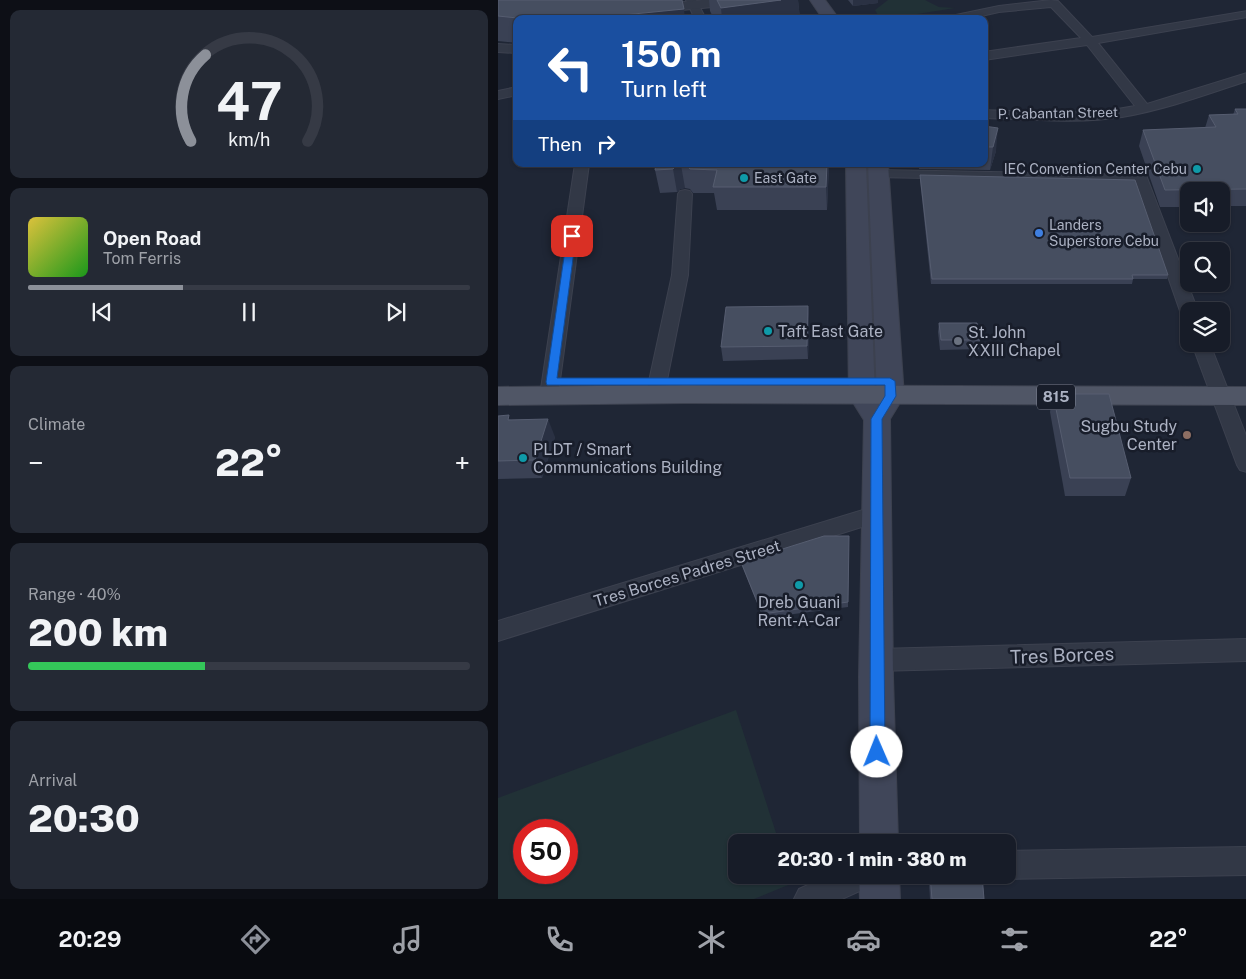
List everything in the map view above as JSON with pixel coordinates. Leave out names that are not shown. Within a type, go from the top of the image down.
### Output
[{"type":"main road","points":[[818,0],[828,15]]},
{"type":"main road","points":[[856,167],[861,389],[886,399]]},
{"type":"main road","points":[[878,834],[876,514],[886,399],[879,169]]},
{"type":"main road","name":"815","points":[[498,396],[550,389],[861,389],[886,399],[1218,389],[1246,381]]},
{"type":"main road","name":"815","points":[[498,382],[550,389]]},
{"type":"main road","name":"815","points":[[1218,389],[1246,396]]},
{"type":"main road","points":[[879,884],[880,899]]},
{"type":"street","points":[[674,0],[641,6],[742,0]]},
{"type":"street","points":[[693,3],[700,15]]},
{"type":"street","points":[[970,15],[999,9],[1054,3],[1090,41],[1144,109]]},
{"type":"street","points":[[988,55],[1161,30],[1246,14]]},
{"type":"street","points":[[498,48],[513,49]]},
{"type":"street","name":"P. Cabantan Street","points":[[988,114],[1102,115],[1144,109],[1246,77]]},
{"type":"street","points":[[498,95],[513,93]]},
{"type":"street","points":[[550,389],[582,167]]},
{"type":"street","points":[[879,169],[1141,178],[1186,302]]},
{"type":"street","points":[[656,388],[680,275],[685,194]]},
{"type":"street","points":[[1204,352],[1246,465]]},
{"type":"street","name":"Tres Borces Padres Street","points":[[498,632],[876,514]]},
{"type":"street","name":"Tres Borces","points":[[877,660],[1246,650]]},
{"type":"street","points":[[1016,865],[1246,861]]},
{"type":"street","points":[[809,899],[843,884]]},
{"type":"shaded area","points":[[888,0],[925,0],[939,7],[955,8],[911,15],[878,15],[875,10]]},
{"type":"shaded area","points":[[736,710],[776,834],[728,834],[728,884],[791,884],[754,899],[498,899],[498,798]]},
{"type":"building","points":[[498,0],[682,0],[684,9],[623,15],[513,15],[513,18],[498,16]]},
{"type":"building","points":[[717,0],[781,0],[721,8]]},
{"type":"building","name":"IEC Convention Center Cebu","points":[[1235,109],[1247,109],[1247,189],[1230,189],[1230,182],[1180,182],[1180,190],[1165,190],[1143,130],[1216,127],[1209,115],[1238,114]]},
{"type":"building","points":[[988,127],[998,128],[993,147],[988,147]]},
{"type":"building","points":[[656,167],[675,167],[673,169],[655,170]]},
{"type":"building","points":[[688,167],[827,167],[826,187],[713,187],[717,170],[690,169]]},
{"type":"building","name":"Landers Superstore Cebu","points":[[920,175],[1135,180],[1168,275],[1132,275],[1133,279],[932,279]]},
{"type":"building","name":"Taft East Gate","points":[[808,306],[807,346],[721,347],[726,307]]},
{"type":"building","points":[[939,323],[977,323],[980,340],[941,340]]},
{"type":"building","points":[[1053,394],[1109,394],[1131,478],[1070,478]]},
{"type":"building","points":[[509,415],[508,420],[548,419],[535,460],[498,461],[498,416]]},
{"type":"building","name":"Dreb Guani Rent-A-Car","points":[[824,536],[849,536],[848,602],[762,614],[741,562]]},
{"type":"building","points":[[931,884],[983,884],[984,899],[932,899]]},
{"type":"place","name":"IEC Convention Center Cebu","points":[[1197,169]]},
{"type":"place","name":"East Gate","points":[[744,178]]},
{"type":"place","name":"Landers Superstore Cebu","points":[[1039,233]]},
{"type":"place","name":"Taft East Gate","points":[[768,331]]},
{"type":"place","name":"St. John XXIII Chapel","points":[[958,341]]},
{"type":"place","name":"Sugbu Study Center","points":[[1187,435]]},
{"type":"place","name":"PLDT / Smart Communications Building","points":[[523,458]]},
{"type":"place","name":"Dreb Guani Rent-A-Car","points":[[799,585]]},
{"type":"route","points":[[572,236],[551,382],[890,381],[891,396],[877,419],[877,752]]}]
